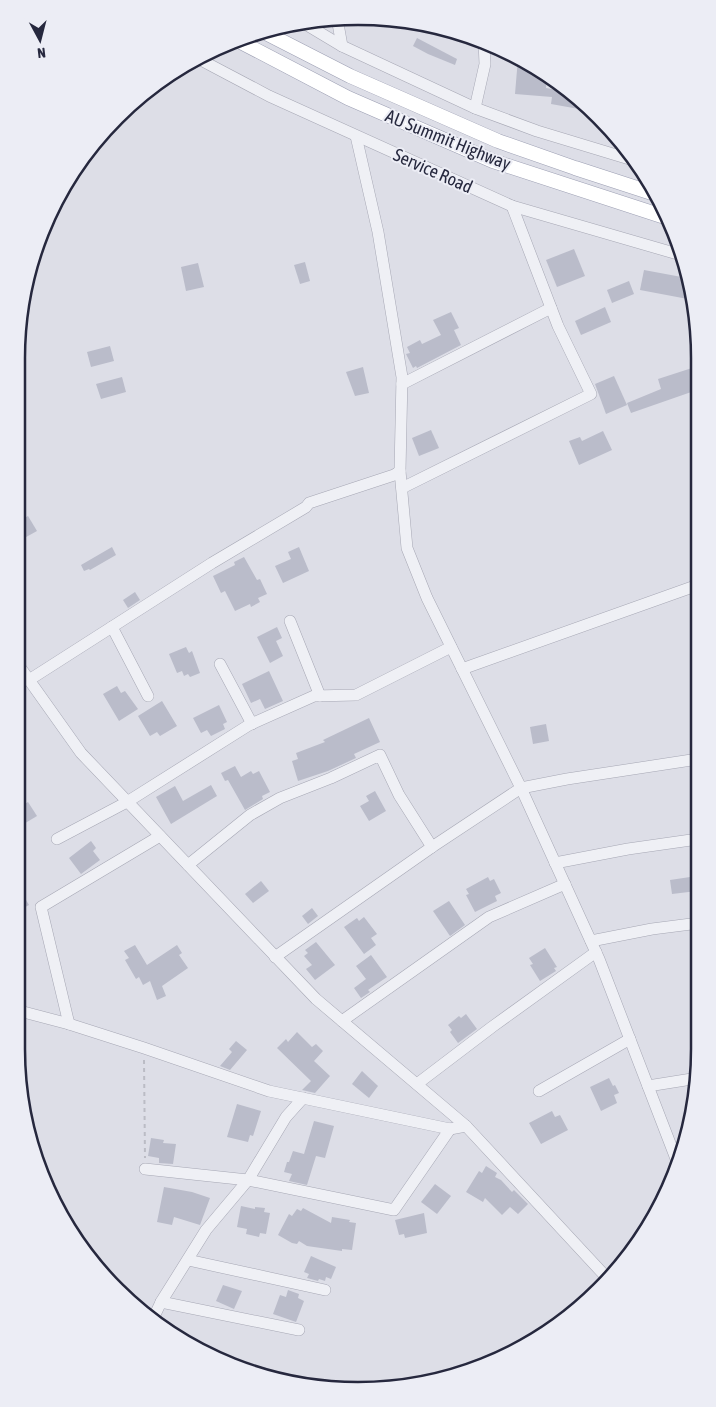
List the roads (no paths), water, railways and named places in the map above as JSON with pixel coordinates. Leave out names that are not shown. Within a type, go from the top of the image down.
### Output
[{"type":"main road","name":"AU Summit Highway","points":[[272,36],[350,76],[498,141],[645,191]]},
{"type":"main road","name":"AU Summit Highway","points":[[246,45],[348,98],[493,161],[659,215]]},
{"type":"street","points":[[338,26],[342,46]]},
{"type":"street","points":[[313,28],[342,46],[475,108],[537,131],[624,157]]},
{"type":"street","points":[[475,108],[485,64],[484,50]]},
{"type":"street","name":"Service Road","points":[[205,62],[269,96],[512,206],[674,253]]},
{"type":"street","points":[[356,136],[378,232],[402,384],[400,471],[407,548],[427,598],[521,788],[593,947],[674,1153]]},
{"type":"street","points":[[402,488],[591,394],[558,326],[512,206]]},
{"type":"street","points":[[402,384],[551,308]]},
{"type":"street","points":[[29,680],[212,563],[306,507],[309,503],[400,471]]},
{"type":"street","points":[[462,669],[691,587]]},
{"type":"street","points":[[290,621],[320,696]]},
{"type":"street","points":[[112,627],[148,696]]},
{"type":"street","points":[[57,839],[127,802],[252,724],[314,696],[356,695],[451,647]]},
{"type":"street","points":[[220,664],[252,724]]},
{"type":"street","points":[[25,674],[81,753],[316,1000],[466,1126],[603,1274]]},
{"type":"street","points":[[188,865],[250,816],[280,798],[332,778],[380,755],[399,796],[432,847]]},
{"type":"street","points":[[275,956],[521,788],[691,760]]},
{"type":"street","points":[[69,1024],[41,907],[160,836]]},
{"type":"street","points":[[555,862],[691,840]]},
{"type":"street","points":[[342,1021],[488,917],[565,884]]},
{"type":"street","points":[[417,1084],[593,947],[652,929],[691,924]]},
{"type":"street","points":[[25,1012],[144,1048],[268,1091],[450,1129],[466,1126]]},
{"type":"street","points":[[539,1091],[630,1039]]},
{"type":"street","points":[[648,1086],[689,1079]]},
{"type":"street","points":[[156,1313],[206,1230],[248,1180],[286,1117],[303,1098]]},
{"type":"street","points":[[145,1170],[248,1180],[394,1210],[450,1129]]},
{"type":"street","points":[[188,1260],[325,1290]]},
{"type":"street","points":[[161,1302],[299,1330]]}]
